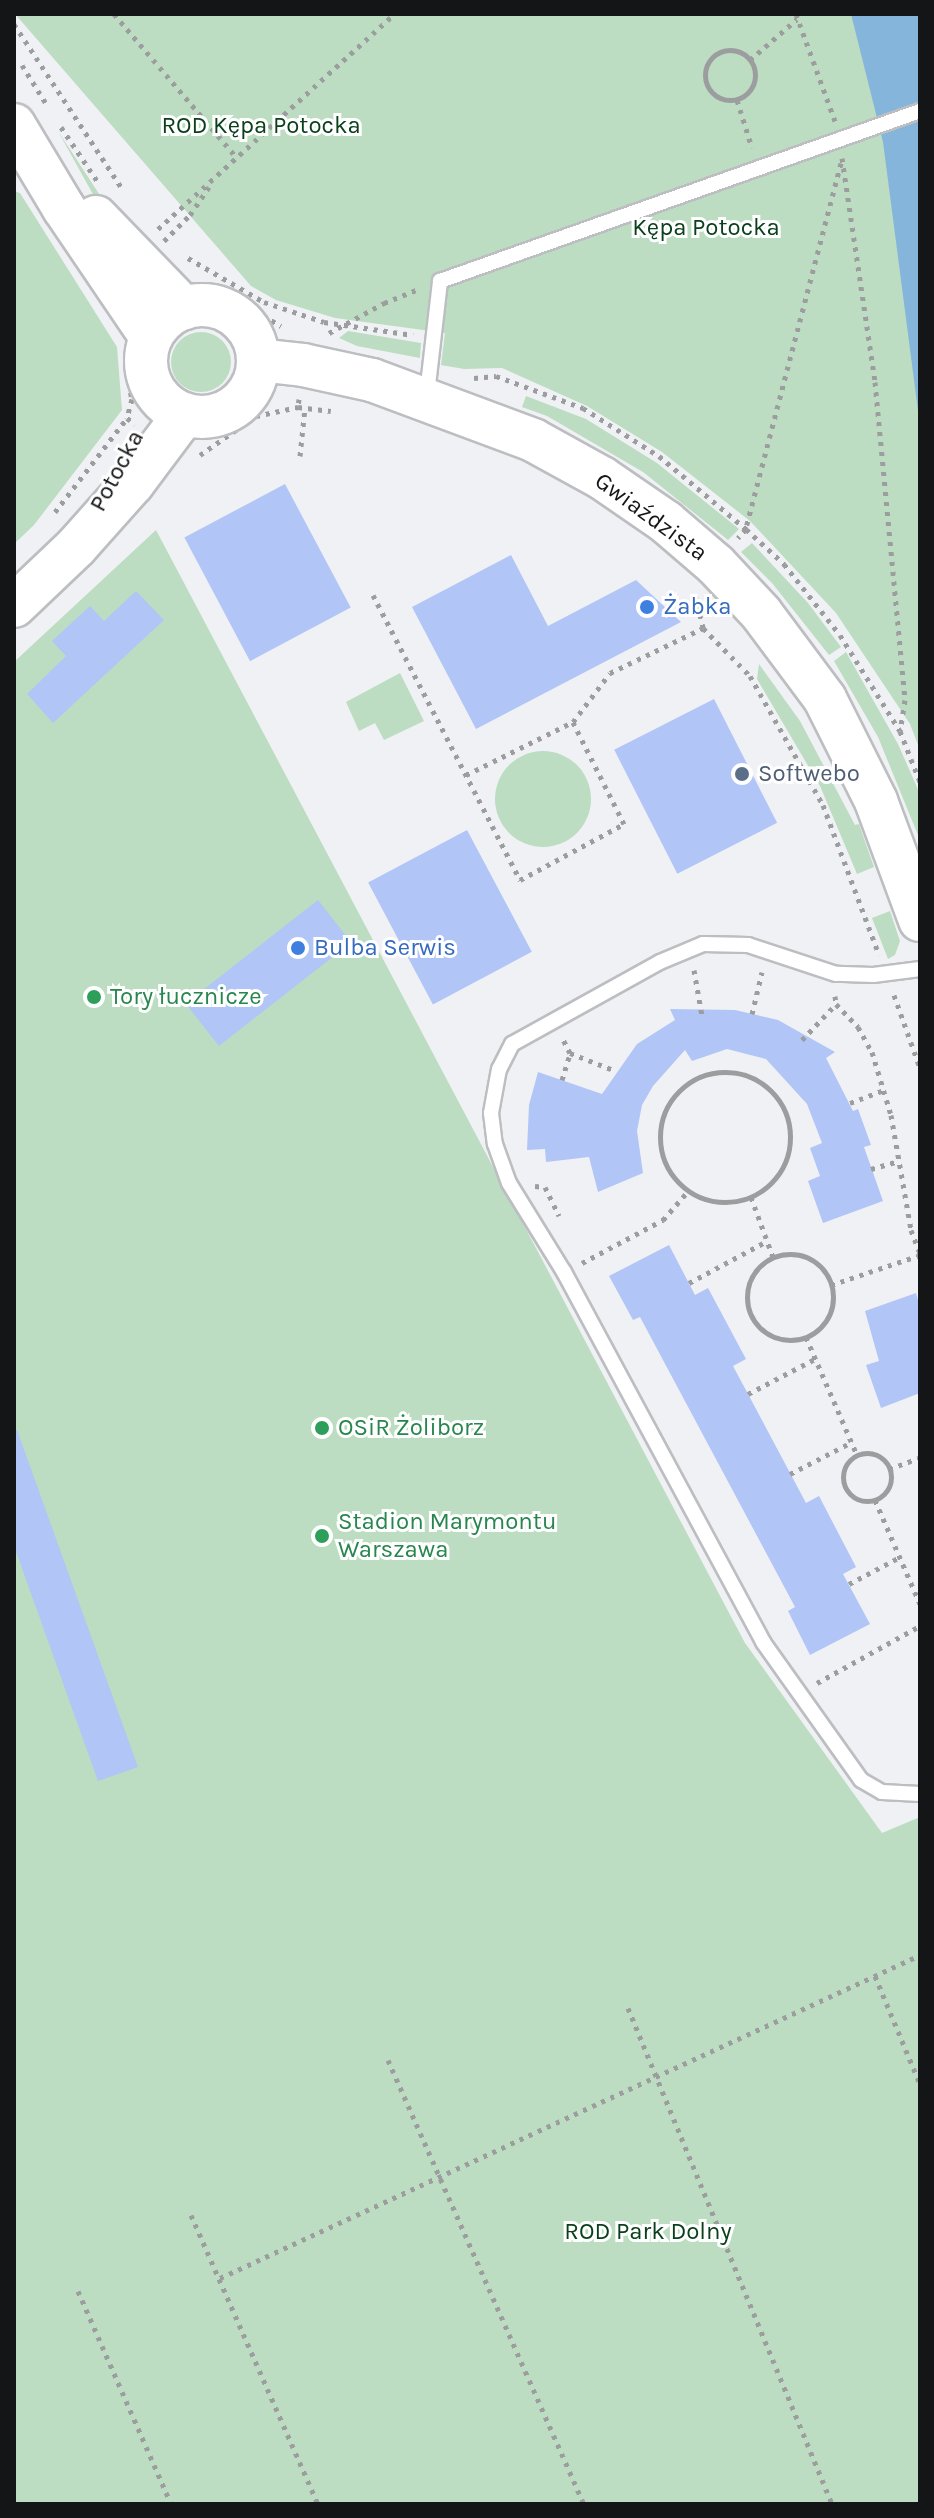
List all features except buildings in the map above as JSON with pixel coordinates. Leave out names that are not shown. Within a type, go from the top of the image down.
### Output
[{"type":"street","points":[[34,122],[149,238],[184,308]]},
{"type":"street","points":[[34,122],[63,207],[139,344],[152,413],[209,417],[233,408],[254,344],[220,308],[202,305],[184,308],[164,319],[139,344]]},
{"type":"street","name":"Gwiaździsta","points":[[254,344],[533,440],[602,478],[666,522],[716,565],[761,613],[825,699],[876,801],[920,920]]},
{"type":"street","name":"Potocka","points":[[14,606],[61,535],[133,483],[152,413]]},
{"type":"lane","points":[[426,402],[440,281],[920,111]]},
{"type":"lane","points":[[920,969],[836,974],[748,945],[703,944],[660,962],[512,1044],[492,1091],[495,1144],[509,1183],[564,1272],[763,1642],[861,1780],[882,1792],[920,1794]]},
{"type":"path","points":[[114,14],[237,158]]},
{"type":"path","points":[[149,238],[394,14]]},
{"type":"path","points":[[750,60],[796,16],[840,140],[875,382],[905,700],[900,731]]},
{"type":"path","points":[[14,24],[132,203]]},
{"type":"path","points":[[720,53],[744,54],[750,60],[754,83],[737,100],[721,99],[708,88],[705,80],[707,64],[720,53]]},
{"type":"path","points":[[22,65],[34,122],[100,185]]},
{"type":"path","points":[[737,100],[758,168]]},
{"type":"path","points":[[842,158],[746,529],[784,564],[840,635],[900,731],[920,782]]},
{"type":"path","points":[[149,238],[190,215],[215,179]]},
{"type":"path","points":[[149,238],[175,248]]},
{"type":"path","points":[[185,256],[254,344],[340,325],[440,281]]},
{"type":"path","points":[[340,325],[434,338]]},
{"type":"path","points":[[61,535],[152,413],[132,399],[139,344]]},
{"type":"path","points":[[300,456],[305,408]]},
{"type":"path","points":[[693,590],[703,628],[750,676],[823,805],[920,1068]]},
{"type":"path","points":[[373,595],[520,880],[624,824],[573,722]]},
{"type":"path","points":[[466,775],[573,722],[610,673],[703,628]]},
{"type":"path","points":[[681,969],[701,960]]},
{"type":"path","points":[[693,963],[702,1016]]},
{"type":"path","points":[[752,1014],[764,963]]},
{"type":"path","points":[[802,1040],[836,1004],[838,998],[829,992]]},
{"type":"path","points":[[831,1285],[920,1254],[911,1230],[884,1090],[872,1052],[858,1027],[836,1004]]},
{"type":"path","points":[[551,1041],[561,1035],[570,1053],[616,1071]]},
{"type":"path","points":[[562,1080],[570,1053]]},
{"type":"path","points":[[733,1072],[749,1076],[774,1093],[789,1120],[791,1136],[783,1167],[774,1181],[751,1197],[729,1202],[711,1201],[689,1190],[667,1168],[661,1150],[664,1113],[686,1084],[703,1075],[733,1072]]},
{"type":"path","points":[[850,1103],[884,1090]]},
{"type":"path","points":[[871,1169],[899,1161]]},
{"type":"path","points":[[528,1174],[534,1186],[545,1187],[564,1228]]},
{"type":"path","points":[[564,1272],[663,1220],[689,1190]]},
{"type":"path","points":[[751,1197],[773,1257]]},
{"type":"path","points":[[689,1283],[767,1241]]},
{"type":"path","points":[[789,1253],[804,1256],[818,1264],[831,1285],[833,1305],[828,1319],[806,1337],[787,1340],[769,1335],[755,1322],[747,1304],[748,1285],[758,1268],[773,1257],[789,1253]]},
{"type":"path","points":[[574,1257],[579,1264]]},
{"type":"path","points":[[806,1337],[857,1455]]},
{"type":"path","points":[[748,1394],[815,1359]]},
{"type":"path","points":[[790,1474],[852,1442]]},
{"type":"path","points":[[874,1454],[889,1469],[888,1489],[875,1500],[854,1498],[842,1481],[843,1470],[857,1455],[874,1454]]},
{"type":"path","points":[[889,1469],[920,1458]]},
{"type":"path","points":[[875,1500],[920,1604]]},
{"type":"path","points":[[849,1584],[900,1557]]},
{"type":"path","points":[[798,1693],[920,1626]]},
{"type":"path","points":[[220,2278],[439,2174],[920,1955]]},
{"type":"path","points":[[875,1976],[920,2084]]},
{"type":"path","points":[[628,2008],[832,2504]]},
{"type":"path","points":[[388,2060],[584,2504]]},
{"type":"path","points":[[191,2215],[318,2504]]},
{"type":"path","points":[[78,2291],[171,2504]]},
{"type":"green space","name":"Kępa Potocka","points":[[15,14],[920,14],[920,750],[910,724],[836,613],[750,521],[662,452],[587,406],[502,368],[464,369],[441,365],[445,333],[335,318],[276,300],[251,286]]},
{"type":"green space","points":[[58,131],[118,223],[95,198]]},
{"type":"green space","points":[[14,191],[20,193],[117,347],[122,410],[34,525],[14,544]]},
{"type":"green space","points":[[348,331],[421,343],[420,358],[357,346],[339,338]]},
{"type":"green space","points":[[201,332],[213,334],[222,341],[229,350],[229,374],[222,383],[213,390],[201,392],[189,390],[180,383],[173,374],[171,362],[173,350],[180,341],[189,334]]},
{"type":"green space","points":[[526,396],[586,419],[657,463],[739,529],[728,540],[643,472],[547,416],[522,407]]},
{"type":"green space","name":"OSiR Żoliborz","points":[[156,530],[745,1643],[882,1833],[920,1817],[920,2504],[14,2504],[14,662]]},
{"type":"green space","points":[[752,543],[808,603],[841,647],[829,655],[772,583],[741,552]]},
{"type":"green space","points":[[846,652],[898,744],[920,794],[920,840],[878,737],[834,661]]},
{"type":"green space","points":[[759,664],[800,721],[855,825],[859,824],[874,867],[857,874],[820,786],[757,679]]},
{"type":"green space","points":[[400,673],[424,721],[384,740],[375,723],[359,731],[346,702]]},
{"type":"green space","points":[[543,751],[562,754],[577,765],[588,780],[591,799],[588,818],[577,833],[562,844],[543,847],[524,844],[509,833],[498,818],[495,799],[498,780],[509,765],[524,754]]},
{"type":"green space","points":[[890,911],[900,941],[895,955],[888,959],[872,918]]},
{"type":"water","points":[[851,14],[920,14],[920,426],[883,142]]},
{"type":"place","name":"Żabka","points":[[647,607]]},
{"type":"place","name":"Softwebo","points":[[742,774]]},
{"type":"place","name":"Bulba Serwis","points":[[298,948]]},
{"type":"place","name":"Tory łucznicze","points":[[94,997]]},
{"type":"place","name":"OSiR Żoliborz","points":[[322,1428]]},
{"type":"place","name":"Stadion Marymontu Warszawa","points":[[322,1536]]},
{"type":"park label","name":"ROD Kępa Potocka","points":[[261,126]]},
{"type":"park label","name":"ROD Park Dolny","points":[[648,2232]]}]
